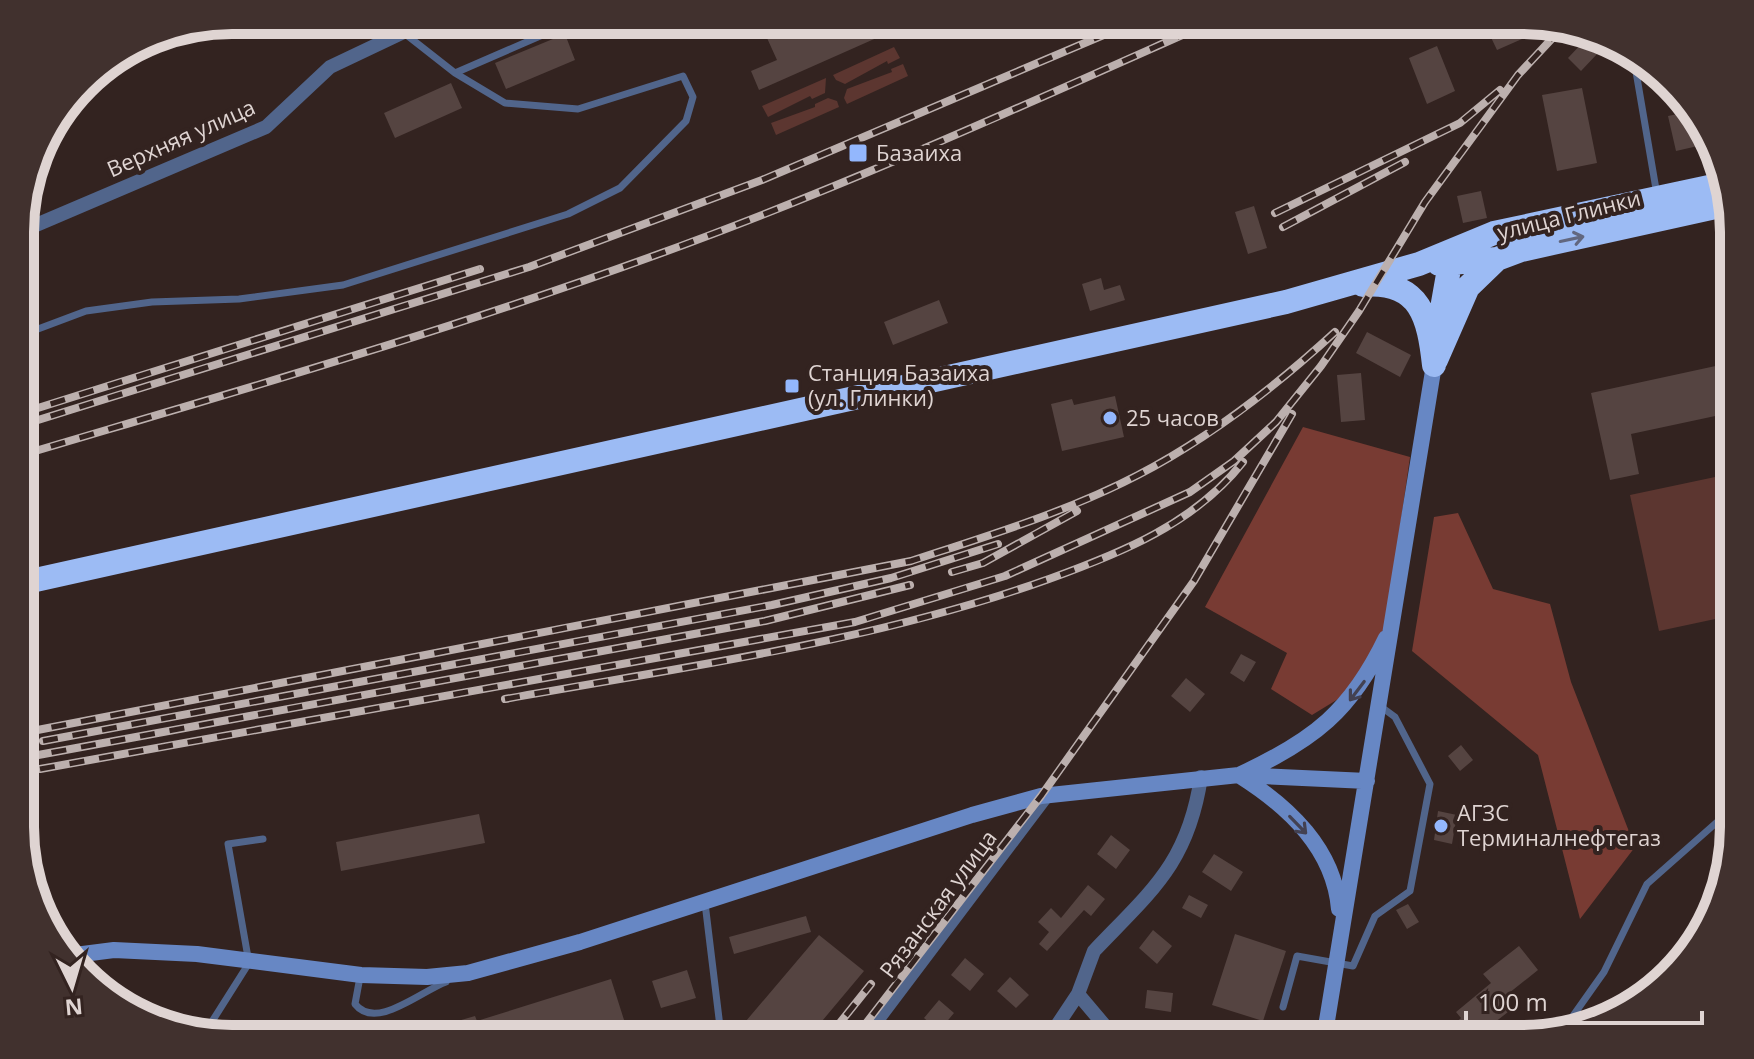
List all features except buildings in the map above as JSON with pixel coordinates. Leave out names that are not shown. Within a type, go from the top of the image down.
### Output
[{"type":"highway","name":"улица Глинки","points":[[1450,258],[1494,233],[1714,186]]},
{"type":"highway","name":"улица Глинки","points":[[1450,258],[1497,259],[1521,250],[1718,206]]},
{"type":"highway","points":[[34,580],[852,401],[1349,287],[1419,264],[1450,258],[1442,294],[1434,365]]},
{"type":"highway","points":[[1434,365],[1468,287],[1497,259]]},
{"type":"highway","points":[[1349,287],[1381,284],[1402,292],[1425,313],[1434,365]]},
{"type":"street","name":"Верхняя улица","points":[[34,226],[266,127],[330,67],[399,34]]},
{"type":"street","points":[[1326,1025],[1434,365]]},
{"type":"street","points":[[1239,775],[1300,745],[1346,706],[1367,678],[1394,622]]},
{"type":"street","points":[[1239,775],[1278,803],[1314,840],[1331,866],[1337,888],[1341,932]]},
{"type":"street","points":[[112,950],[197,954],[361,975],[427,977],[468,973],[547,953],[972,815],[1047,795],[1239,775],[1367,781]]},
{"type":"street","points":[[1057,1025],[1078,994],[1094,951],[1173,865],[1194,817],[1201,777]]},
{"type":"street","name":"Рязанская улица","points":[[874,1025],[1047,795]]},
{"type":"street","points":[[1078,994],[1104,1025]]},
{"type":"lane","points":[[34,330],[86,311],[152,302],[239,299],[343,285],[568,214],[620,188],[686,121],[693,97],[683,76],[578,109],[505,103],[455,73],[406,34]]},
{"type":"lane","points":[[455,73],[545,34]]},
{"type":"lane","points":[[1636,70],[1657,197]]},
{"type":"lane","points":[[1283,1007],[1297,956],[1353,966],[1375,916],[1410,891],[1430,784],[1395,717],[1380,706]]},
{"type":"lane","points":[[1572,1018],[1604,972],[1647,884],[1720,819]]},
{"type":"lane","points":[[211,1023],[249,963],[228,844],[263,839]]},
{"type":"lane","points":[[704,900],[720,1025]]},
{"type":"lane","points":[[361,975],[356,984],[355,1004],[360,1011],[369,1014],[383,1013],[422,991],[468,973]]},
{"type":"shaded area","points":[[894,47],[900,58],[888,64],[887,61],[845,84],[833,75]]},
{"type":"shaded area","points":[[903,64],[908,76],[847,104],[844,98],[847,89],[892,72],[891,69]]},
{"type":"shaded area","points":[[826,78],[825,93],[812,99],[810,96],[768,117],[762,106]]},
{"type":"shaded area","points":[[828,98],[837,101],[839,107],[776,135],[771,123],[815,107],[815,104]]},
{"type":"shaded area","points":[[1303,427],[1410,457],[1386,625],[1348,693],[1312,715],[1271,689],[1287,653],[1205,607]]},
{"type":"shaded area","points":[[1720,476],[1720,618],[1659,631],[1630,495]]},
{"type":"shaded area","points":[[1458,513],[1493,589],[1550,604],[1571,682],[1635,847],[1580,919],[1538,755],[1412,651],[1434,517]]},
{"type":"railway","points":[[34,421],[529,267],[762,180],[1106,34]]},
{"type":"railway","points":[[34,451],[420,335],[656,255],[868,172],[1184,34]]},
{"type":"railway","points":[[40,769],[855,622],[1005,576],[1190,492],[1234,461],[1276,422],[1321,366],[1359,311],[1425,202],[1518,75],[1553,37]]},
{"type":"railway","points":[[1275,213],[1460,123],[1500,90]]},
{"type":"railway","points":[[1283,227],[1405,162]]},
{"type":"railway","points":[[34,409],[480,269]]},
{"type":"railway","points":[[34,731],[911,561],[1055,512],[1138,475],[1241,410],[1335,332]]},
{"type":"railway","points":[[865,1025],[1041,796],[1194,581],[1292,414]]},
{"type":"railway","points":[[505,699],[780,650],[915,620],[983,601],[1076,569],[1155,534],[1202,503],[1243,462]]},
{"type":"railway","points":[[952,572],[983,563],[1077,511]]},
{"type":"railway","points":[[43,741],[772,605],[891,578],[998,544]]},
{"type":"railway","points":[[34,756],[765,621],[910,585]]},
{"type":"railway","points":[[838,1025],[871,984]]},
{"type":"place","name":"Базаиха","points":[[858,153]]},
{"type":"place","name":"Станция Базаиха (ул. Глинки)","points":[[792,386]]},
{"type":"place","name":"25 часов","points":[[1110,418]]},
{"type":"place","name":"АГЗС Терминалнефтегаз","points":[[1441,826]]}]
